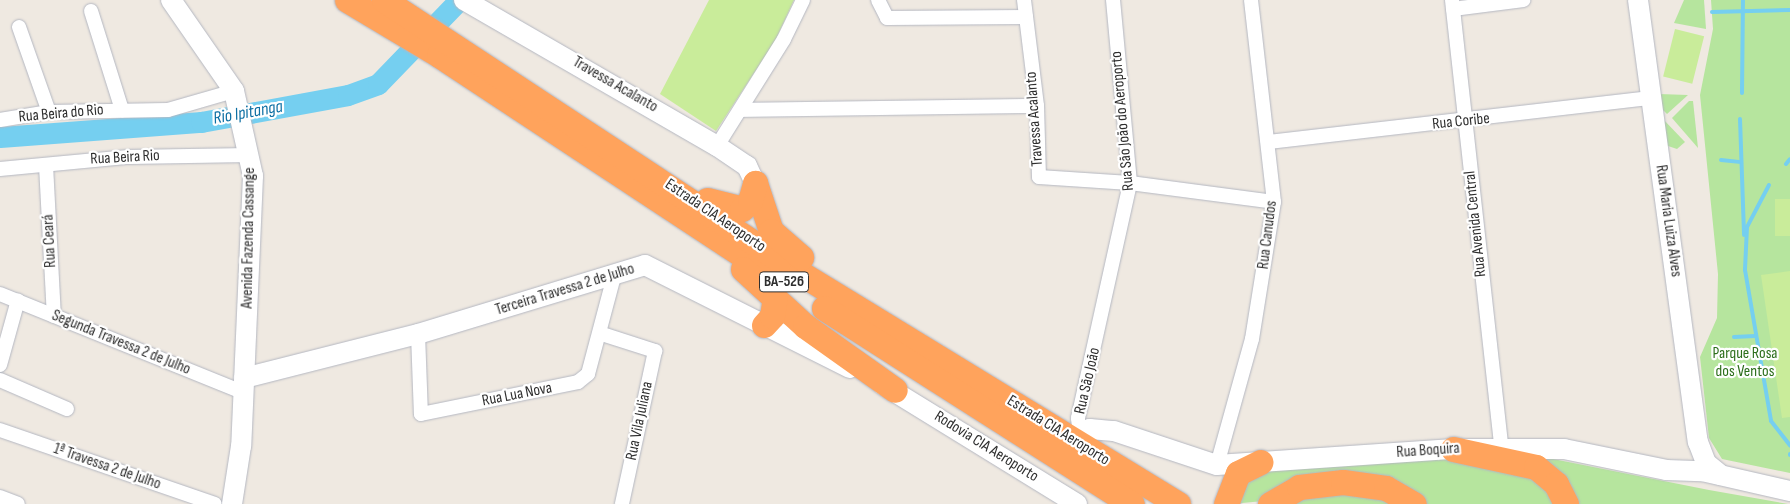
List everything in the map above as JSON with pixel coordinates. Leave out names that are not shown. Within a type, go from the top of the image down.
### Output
[{"type":"highway","name":"Estrada CIA Aeroporto","points":[[346,0],[408,26],[552,108],[800,273],[1075,436],[1178,504]]},
{"type":"highway","name":"Estrada CIA Aeroporto","points":[[384,0],[408,26]]},
{"type":"highway","name":"Estrada CIA Aeroporto","points":[[444,47],[704,231],[1132,504]]},
{"type":"highway","points":[[552,108],[593,124],[723,207],[742,209],[750,201],[755,183]]},
{"type":"highway","points":[[755,183],[766,221],[778,239],[897,329]]},
{"type":"highway","points":[[704,231],[805,326],[895,390]]},
{"type":"highway","points":[[764,325],[772,316],[775,298]]},
{"type":"highway","points":[[1453,449],[1536,467],[1556,484],[1566,504]]},
{"type":"highway","points":[[1226,504],[1238,473],[1261,462]]},
{"type":"highway","points":[[1270,504],[1299,487],[1343,482],[1386,488],[1414,504]]},
{"type":"street","name":"Avenida Fazenda Cassange","points":[[171,0],[236,96],[250,155],[240,462],[232,504]]},
{"type":"street","points":[[717,146],[741,110],[803,0]]},
{"type":"street","points":[[878,0],[887,18],[1026,18]]},
{"type":"street","name":"Travessa Acalanto","points":[[1024,0],[1037,106],[1040,177],[1130,183]]},
{"type":"street","name":"Rua São João do Aeroporto","points":[[1100,328],[1130,183],[1113,0]]},
{"type":"street","name":"Rua Canudos","points":[[1217,465],[1252,339],[1274,202],[1269,142],[1251,0]]},
{"type":"street","points":[[1453,4],[1523,0]]},
{"type":"street","name":"Rua Maria Luiza Alves","points":[[1638,0],[1698,442],[1706,463],[1725,478]]},
{"type":"street","name":"Travessa Acalanto","points":[[471,4],[717,146],[747,166],[755,183]]},
{"type":"street","name":"Rua Avenida Central","points":[[1453,4],[1501,447]]},
{"type":"street","name":"Rua Beira do Rio","points":[[91,11],[122,110]]},
{"type":"street","points":[[19,27],[49,112]]},
{"type":"street","name":"Rua Beira do Rio","points":[[0,120],[49,112],[168,110],[236,96]]},
{"type":"street","name":"Rua Coribe","points":[[1269,142],[1465,122],[1652,98]]},
{"type":"street","points":[[741,110],[1037,106]]},
{"type":"street","name":"Rua Beira Rio","points":[[0,170],[128,157],[250,155]]},
{"type":"street","name":"Rua Ceará","points":[[46,166],[54,316]]},
{"type":"street","points":[[1130,183],[1274,202]]},
{"type":"street","name":"Terceira Travessa 2 de Julho","points":[[243,385],[614,276],[645,265],[895,390]]},
{"type":"street","name":"Rua Lua Nova","points":[[418,334],[421,414],[578,382],[587,376],[602,334],[614,276]]},
{"type":"street","name":"Segunda Travessa 2 de Julho","points":[[0,294],[54,316],[243,385]]},
{"type":"street","points":[[0,364],[18,300]]},
{"type":"street","name":"Rua São João","points":[[1075,436],[1100,328]]},
{"type":"street","name":"Rua Vila Juliana","points":[[602,334],[655,351],[622,504]]},
{"type":"street","points":[[1,383],[67,409]]},
{"type":"street","name":"Rodovia CIA Aeroporto","points":[[895,390],[1077,504]]},
{"type":"street","name":"Rua Boquira","points":[[1075,436],[1101,429],[1123,433],[1217,465],[1453,449],[1501,447],[1564,450],[1790,491]]},
{"type":"street","name":"1ª Travessa 2 de Julho","points":[[0,430],[215,504]]},
{"type":"street","name":"Rua Maria Luiza Alves","points":[[1679,471],[1695,461],[1698,442]]},
{"type":"street","points":[[0,497],[18,504]]},
{"type":"green space","points":[[709,0],[794,0],[775,41],[716,131],[660,94]]},
{"type":"green space","points":[[1684,0],[1704,0],[1706,29],[1674,23]]},
{"type":"green space","name":"Parque Rosa dos Ventos","points":[[1711,0],[1790,0],[1790,473],[1722,459],[1709,438],[1700,357],[1717,318],[1718,274],[1700,95],[1713,29]]},
{"type":"green space","points":[[1675,29],[1704,36],[1692,84],[1663,77]]},
{"type":"green space","points":[[1659,94],[1688,95],[1667,114],[1660,107]]},
{"type":"green space","points":[[1689,101],[1693,101],[1698,148],[1672,118]]},
{"type":"green space","points":[[1662,118],[1685,142],[1677,149],[1665,145]]},
{"type":"green space","points":[[1775,199],[1790,199],[1790,236],[1775,236]]},
{"type":"green space","points":[[1790,271],[1790,417],[1782,418],[1761,275]]},
{"type":"green space","points":[[1533,455],[1709,490],[1788,504],[1571,504]]},
{"type":"green space","points":[[1446,456],[1535,474],[1557,504],[1427,504],[1403,488],[1231,504],[1254,470]]},
{"type":"green space","points":[[1338,489],[1403,504],[1280,504]]},
{"type":"waterway","name":"Rio Ipitanga","points":[[0,137],[201,122],[348,95],[378,84],[459,0]]},
{"type":"waterway","points":[[1742,93],[1743,0]]},
{"type":"waterway","points":[[1712,12],[1790,10]]},
{"type":"waterway","points":[[1740,119],[1744,235]]},
{"type":"waterway","points":[[1786,164],[1790,159]]},
{"type":"waterway","points":[[1721,160],[1739,162]]},
{"type":"waterway","points":[[1769,185],[1747,227],[1745,270],[1771,421],[1790,445]]},
{"type":"waterway","points":[[1734,337],[1755,336]]}]
